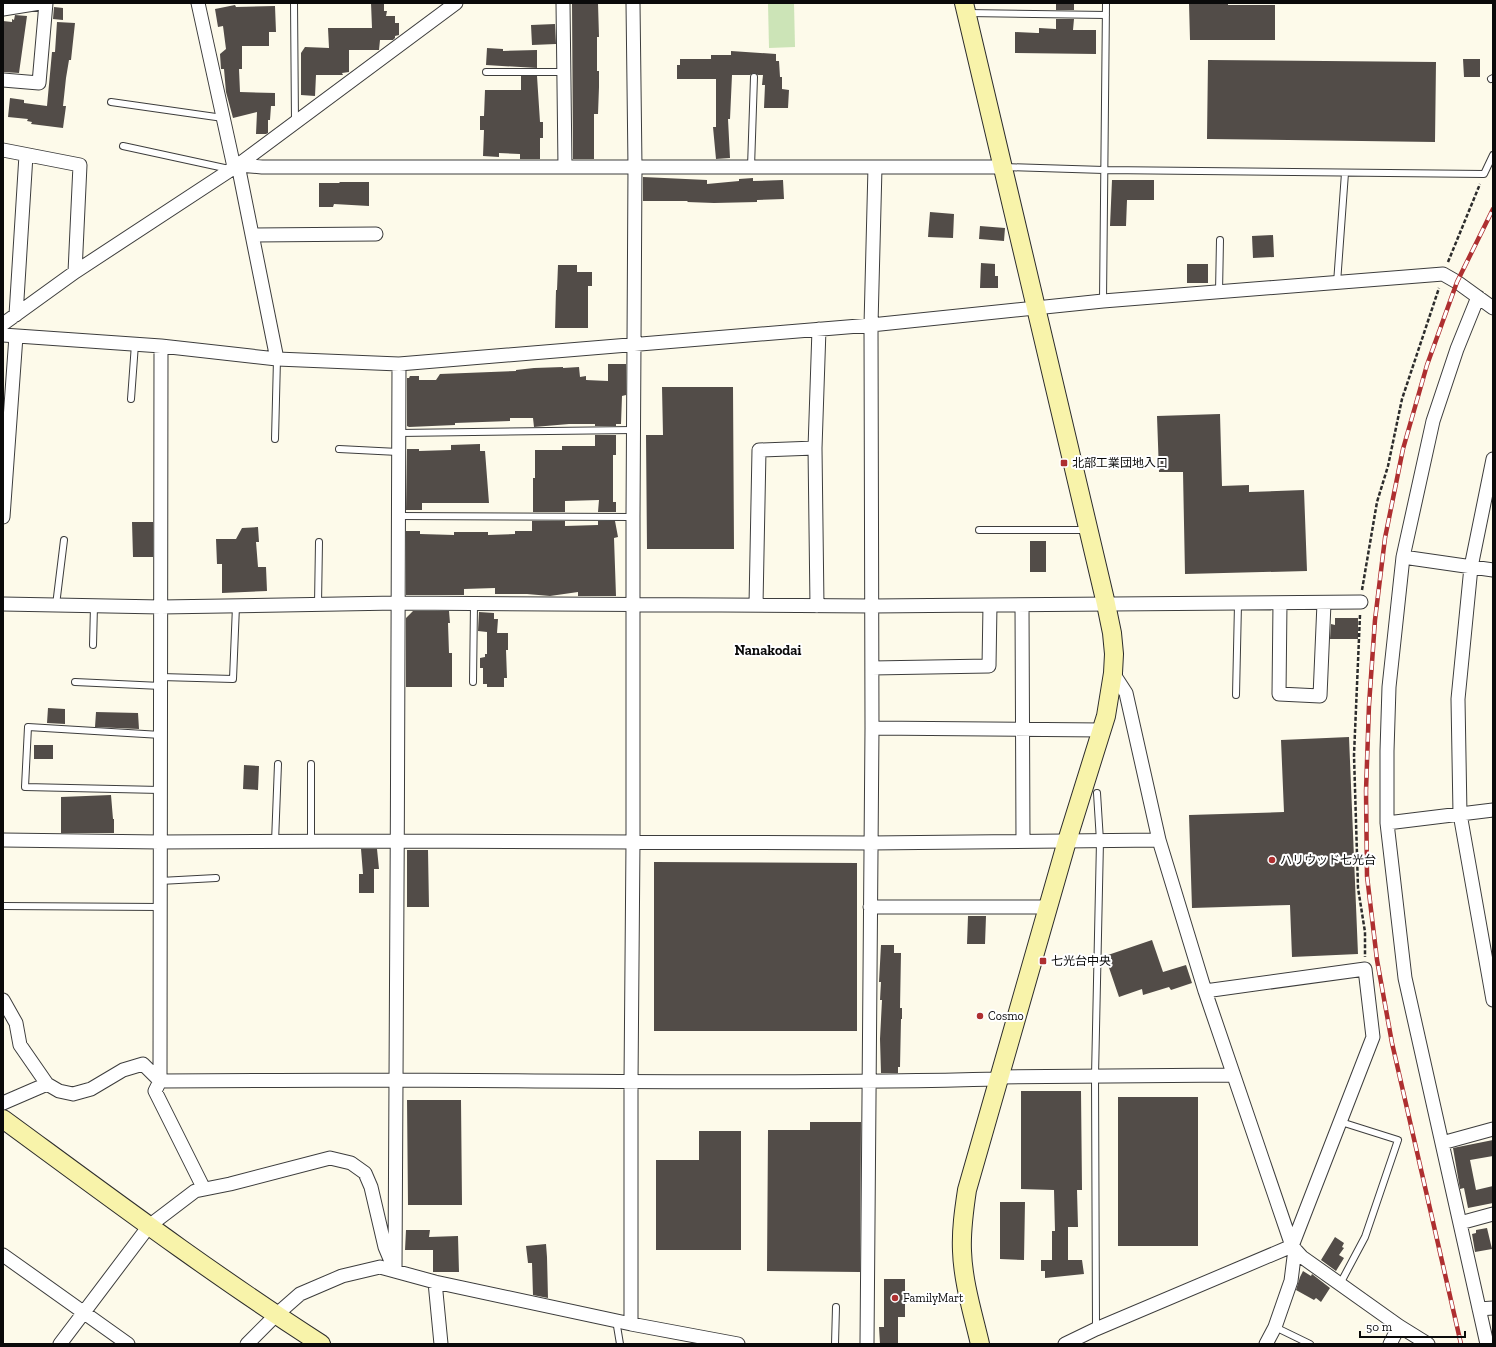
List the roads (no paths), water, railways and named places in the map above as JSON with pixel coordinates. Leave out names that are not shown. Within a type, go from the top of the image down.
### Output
[{"type":"street","points":[[3,9],[40,3]]},
{"type":"street","points":[[3,80],[40,83],[46,3]]},
{"type":"street","points":[[198,3],[234,167],[252,234],[277,359]]},
{"type":"street","points":[[3,324],[75,272],[234,167],[295,124],[456,3]]},
{"type":"street","points":[[563,3],[565,167]]},
{"type":"street","points":[[631,1324],[635,167],[633,3]]},
{"type":"street","points":[[965,8],[1106,604],[1114,654],[1113,673],[1102,730],[1067,841],[967,1190],[963,1213],[962,1252],[965,1276],[980,1344]]},
{"type":"street","points":[[3,150],[80,165],[75,272]]},
{"type":"street","points":[[16,315],[26,154]]},
{"type":"street","points":[[234,167],[1003,167]]},
{"type":"street","points":[[867,1344],[872,728],[871,324],[875,167]]},
{"type":"street","points":[[252,234],[376,234]]},
{"type":"street","points":[[3,517],[10,336],[161,346],[277,359],[399,364],[634,346],[1103,301],[1444,274],[1493,308]]},
{"type":"street","points":[[1478,297],[1457,350],[1433,421],[1403,556],[1389,687],[1387,823],[1405,978],[1487,1344]]},
{"type":"street","points":[[817,606],[816,448],[819,329]]},
{"type":"street","points":[[161,346],[160,1081],[155,1091],[204,1189]]},
{"type":"street","points":[[395,1271],[399,364]]},
{"type":"street","points":[[756,605],[759,450],[816,448]]},
{"type":"street","points":[[1493,459],[1471,567],[1458,699],[1460,814],[1493,1000]]},
{"type":"street","points":[[1403,556],[1493,570]]},
{"type":"street","points":[[3,604],[94,606],[236,606],[397,603],[872,606],[1280,604],[1360,602]]},
{"type":"street","points":[[1280,604],[1278,694],[1320,696],[1324,603]]},
{"type":"street","points":[[872,668],[989,666],[990,605]]},
{"type":"street","points":[[1022,605],[1023,841]]},
{"type":"street","points":[[1113,673],[1126,693],[1159,840],[1205,991],[1293,1248],[1302,1257],[1399,1326],[1428,1344]]},
{"type":"street","points":[[1107,709],[1113,708],[1124,711],[1132,718]]},
{"type":"street","points":[[872,728],[1102,730]]},
{"type":"street","points":[[1387,823],[1493,810]]},
{"type":"street","points":[[3,840],[160,842],[397,841],[870,843],[1159,840]]},
{"type":"street","points":[[870,907],[1048,907]]},
{"type":"street","points":[[1205,991],[1365,970],[1373,1037],[1293,1248],[1291,1281],[1275,1326],[1266,1344]]},
{"type":"street","points":[[3,1000],[16,1023],[20,1045],[47,1084],[59,1091],[73,1094],[92,1089],[123,1070],[143,1064],[160,1081],[397,1080],[870,1082],[1095,1076],[1233,1075]]},
{"type":"street","points":[[3,1103],[47,1084]]},
{"type":"street","points":[[3,1119],[149,1226],[276,1315],[321,1344]]},
{"type":"street","points":[[1442,1143],[1493,1129]]},
{"type":"street","points":[[60,1344],[149,1226],[195,1191],[230,1184],[330,1158],[351,1163],[365,1173],[371,1187],[385,1247],[395,1271]]},
{"type":"street","points":[[1460,1223],[1493,1214]]},
{"type":"street","points":[[1065,1344],[1096,1329],[1293,1248]]},
{"type":"street","points":[[4,1257],[128,1344]]},
{"type":"street","points":[[247,1344],[300,1294],[342,1276],[380,1267],[435,1282],[631,1324],[738,1344]]},
{"type":"street","points":[[435,1282],[441,1344]]},
{"type":"street","points":[[1479,1309],[1493,1308]]},
{"type":"street","points":[[1390,1344],[1399,1326]]},
{"type":"lane","points":[[294,3],[295,124]]},
{"type":"lane","points":[[1103,301],[1106,3]]},
{"type":"lane","points":[[965,8],[1106,15]]},
{"type":"lane","points":[[486,72],[564,72]]},
{"type":"lane","points":[[751,167],[754,77]]},
{"type":"lane","points":[[111,102],[223,118]]},
{"type":"lane","points":[[123,146],[234,167]]},
{"type":"lane","points":[[1003,167],[1104,170],[1484,174],[1493,156]]},
{"type":"lane","points":[[1337,283],[1345,173]]},
{"type":"lane","points":[[1219,292],[1220,240]]},
{"type":"lane","points":[[131,399],[135,344]]},
{"type":"lane","points":[[275,439],[277,359]]},
{"type":"lane","points":[[398,433],[633,430]]},
{"type":"lane","points":[[339,449],[398,452]]},
{"type":"lane","points":[[398,516],[633,517]]},
{"type":"lane","points":[[979,530],[1088,530]]},
{"type":"lane","points":[[56,605],[64,540]]},
{"type":"lane","points":[[318,604],[319,542]]},
{"type":"lane","points":[[472,682],[474,604]]},
{"type":"lane","points":[[1236,695],[1238,604]]},
{"type":"lane","points":[[93,645],[94,606]]},
{"type":"lane","points":[[75,682],[161,682],[234,679],[236,606]]},
{"type":"lane","points":[[160,735],[28,727],[26,787],[160,790]]},
{"type":"lane","points":[[275,842],[278,764]]},
{"type":"lane","points":[[311,764],[311,842]]},
{"type":"lane","points":[[1096,1329],[1095,1076],[1100,841],[1097,793]]},
{"type":"lane","points":[[160,881],[216,878]]},
{"type":"lane","points":[[3,906],[160,908]]},
{"type":"lane","points":[[1340,1284],[1365,1237],[1398,1140],[1341,1122]]},
{"type":"lane","points":[[835,1344],[836,1307]]},
{"type":"lane","points":[[616,1320],[620,1344]]},
{"type":"lane","points":[[1275,1326],[1310,1344]]},
{"type":"railway","points":[[1461,1344],[1392,1043],[1377,960],[1367,876],[1366,791],[1369,705],[1375,620],[1385,538],[1403,449],[1427,365],[1457,282],[1493,209]]},
{"type":"place","name":"北部工業団地入口","points":[[1064,463]]},
{"type":"place","name":"ハリウッド七光台","points":[[1272,860]]},
{"type":"place","name":"七光台中央","points":[[1043,961]]},
{"type":"place","name":"Cosmo","points":[[980,1016]]},
{"type":"place","name":"FamilyMart","points":[[895,1298]]},
{"type":"district","name":"Nanakodai","points":[[768,650]]}]
